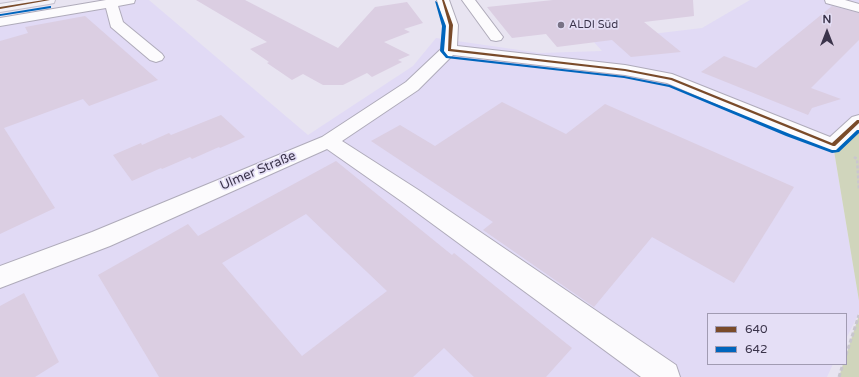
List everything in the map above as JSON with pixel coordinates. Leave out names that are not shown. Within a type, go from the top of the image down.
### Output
[{"type":"main road","points":[[0,8],[49,0]]},
{"type":"street","points":[[0,22],[129,0]]},
{"type":"street","points":[[444,0],[451,25],[449,50],[625,70],[672,79],[833,145],[859,121]]},
{"type":"street","points":[[468,0],[496,37]]},
{"type":"street","points":[[831,0],[859,8]]},
{"type":"street","points":[[110,3],[116,24],[156,57]]},
{"type":"street","name":"Ulmer Straße","points":[[0,278],[100,239],[329,141],[412,86],[449,50]]},
{"type":"street","points":[[329,141],[412,197],[665,376]]},
{"type":"path","points":[[833,145],[858,159],[859,190]]},
{"type":"path","points":[[847,352],[859,315]]},
{"type":"path","points":[[839,377],[843,365]]},
{"type":"shaded area","points":[[109,0],[149,0],[308,135],[413,66],[436,38],[540,53],[602,51],[593,41],[702,28],[750,0],[859,0],[859,122],[833,145],[859,301],[859,313],[847,337],[847,313],[707,313],[707,365],[833,365],[827,377],[0,377],[0,18]]},
{"type":"green space","points":[[859,128],[859,301],[833,145]]},
{"type":"green space","points":[[859,315],[859,377],[839,377],[843,365],[847,365],[847,352]]},
{"type":"building","points":[[196,0],[245,0],[338,48],[375,7],[407,2],[423,23],[404,29],[410,32],[384,42],[410,55],[398,60],[402,62],[372,77],[367,73],[343,85],[323,85],[303,74],[292,80],[250,49],[267,42]]},
{"type":"building","name":"ALDI Süd","points":[[553,0],[693,0],[694,16],[644,22],[681,52],[631,57],[612,40],[557,47],[546,34],[512,38],[487,7]]},
{"type":"building","points":[[832,6],[859,13],[859,40],[811,88],[841,99],[812,108],[808,115],[701,72],[724,56],[756,68]]},
{"type":"building","points":[[85,16],[158,80],[89,106],[83,99],[4,128],[55,208],[0,234],[0,41],[28,33],[25,27]]},
{"type":"building","points":[[502,102],[566,134],[605,104],[794,187],[734,283],[652,237],[594,307],[483,230],[493,222],[371,141],[400,125],[435,146]]},
{"type":"building","points":[[221,115],[245,137],[192,159],[190,157],[162,169],[161,168],[132,181],[113,155],[141,143],[142,145],[169,133],[171,135]]},
{"type":"building","points":[[336,161],[452,255],[454,253],[572,348],[546,377],[474,377],[444,348],[413,377],[159,377],[98,275],[188,224],[198,236]],"holes":[[[306,214],[387,291],[302,356],[222,263]]]},
{"type":"building","points":[[24,293],[59,362],[35,377],[0,377],[0,306]]},
{"type":"transit line","name":"640","points":[[0,8],[49,0]]},
{"type":"transit line","name":"640","points":[[443,0],[451,25],[449,50],[625,70],[672,79],[833,145],[859,121]]},
{"type":"transit line","name":"642","points":[[436,2],[444,26],[442,51],[447,57],[624,77],[670,86],[832,152],[837,151],[859,131]]},
{"type":"transit line","name":"642","points":[[1,15],[50,7]]},
{"type":"place","name":"ALDI Süd","points":[[561,25]]}]
